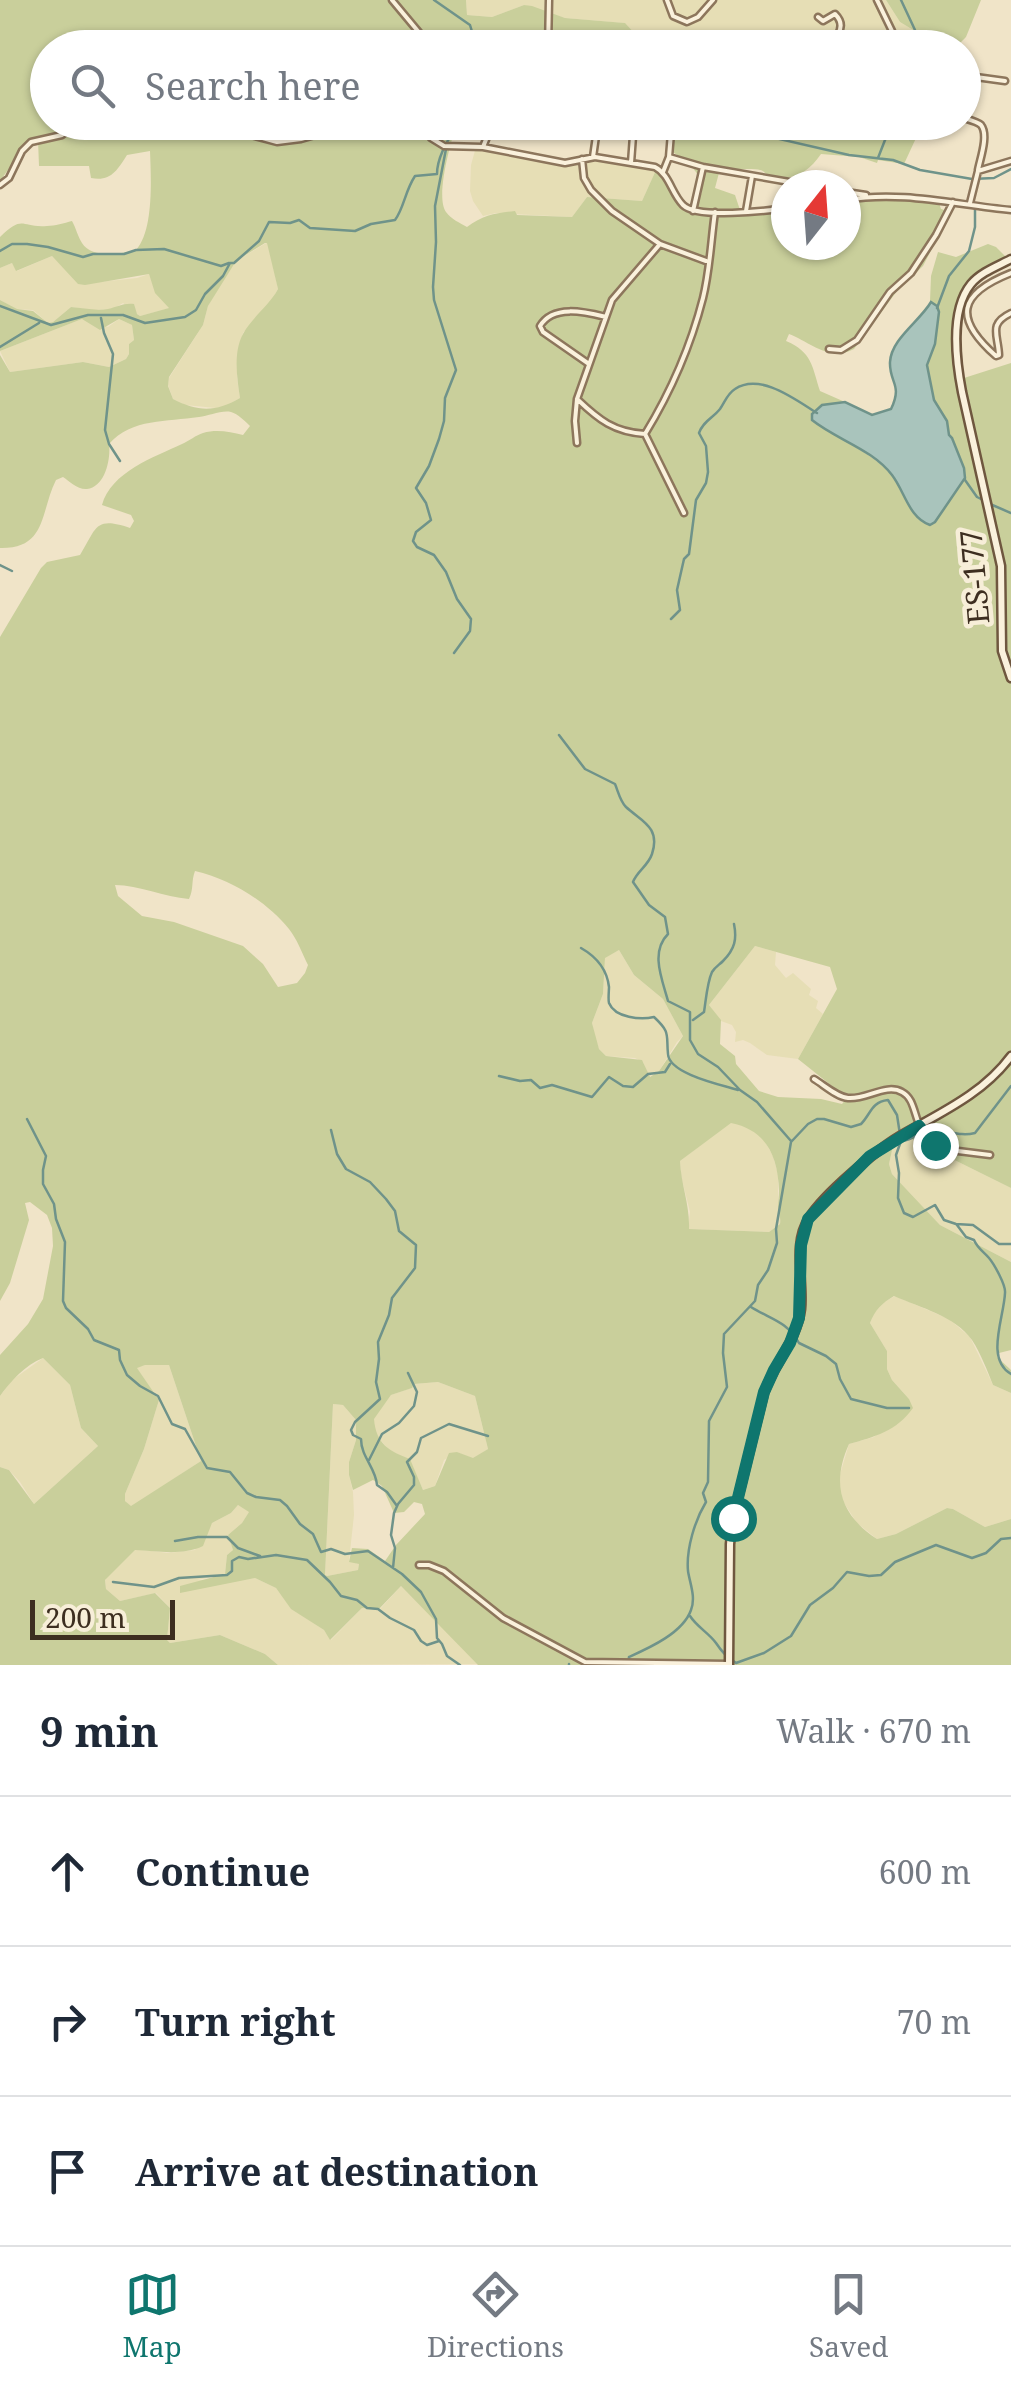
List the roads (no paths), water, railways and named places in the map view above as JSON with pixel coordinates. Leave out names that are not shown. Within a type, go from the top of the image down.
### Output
[{"type":"main road","name":"ES-177","points":[[1011,259],[971,284],[960,309],[957,366],[1002,566],[1002,651],[1011,678]]},
{"type":"main road","points":[[729,1665],[733,1518],[764,1392],[799,1318],[802,1234],[808,1219],[870,1156],[976,1092],[1011,1056]]},
{"type":"street","points":[[392,0],[417,30]]},
{"type":"street","points":[[548,30],[549,0]]},
{"type":"street","points":[[668,0],[673,16],[688,22],[713,0]]},
{"type":"street","points":[[877,0],[892,30]]},
{"type":"street","points":[[818,16],[823,21],[835,14],[840,30]]},
{"type":"street","points":[[981,79],[1005,81]]},
{"type":"street","points":[[970,204],[983,144],[981,126]]},
{"type":"street","points":[[0,185],[9,178],[22,151],[40,140]]},
{"type":"street","points":[[434,140],[444,146],[483,147],[565,163],[593,157],[655,168],[664,172],[684,206],[694,211],[771,209]]},
{"type":"street","points":[[483,147],[486,140]]},
{"type":"street","points":[[593,157],[595,140]]},
{"type":"street","points":[[631,163],[633,140]]},
{"type":"street","points":[[664,172],[670,140]]},
{"type":"street","points":[[669,157],[702,167],[771,178]]},
{"type":"street","points":[[582,159],[584,178],[591,190],[612,210],[660,244],[708,262]]},
{"type":"street","points":[[977,177],[1011,161]]},
{"type":"street","points":[[694,211],[702,167]]},
{"type":"street","points":[[746,210],[752,176]]},
{"type":"street","points":[[861,194],[1011,210]]},
{"type":"street","points":[[861,198],[870,196]]},
{"type":"street","points":[[829,348],[841,350],[857,340],[890,292],[912,272],[953,202]]},
{"type":"street","points":[[644,434],[673,380],[694,328],[704,295],[715,212]]},
{"type":"street","points":[[576,443],[577,399],[612,300],[660,244]]},
{"type":"street","points":[[1011,273],[978,289],[967,315],[979,341],[996,356],[999,355],[995,328],[998,321],[1011,313]]},
{"type":"street","points":[[589,364],[540,326],[552,313],[581,312],[606,317]]},
{"type":"street","points":[[577,399],[600,420],[626,432],[644,434]]},
{"type":"street","points":[[644,434],[684,512]]},
{"type":"street","points":[[814,1079],[844,1098],[890,1090],[905,1093],[919,1126],[942,1149],[990,1155]]},
{"type":"street","points":[[418,1565],[444,1571],[503,1618],[585,1662],[729,1665]]},
{"type":"water","points":[[931,302],[939,312],[935,344],[927,365],[934,400],[947,421],[965,478],[930,525],[912,511],[884,466],[812,420],[812,414],[822,405],[845,402],[872,415],[891,409],[896,394],[890,369],[892,354]]},
{"type":"waterway","points":[[434,0],[472,30]]},
{"type":"waterway","points":[[901,0],[915,30]]},
{"type":"waterway","points":[[0,306],[51,325],[88,315],[123,315],[145,323],[185,317],[196,310],[230,263],[259,241],[269,222],[299,220],[310,228],[355,231],[395,220],[415,176],[437,174],[448,140]]},
{"type":"waterway","points":[[784,140],[972,179],[994,178],[1011,169]]},
{"type":"waterway","points":[[878,158],[885,140]]},
{"type":"waterway","points":[[446,149],[435,206],[433,287],[456,370],[445,398],[439,439],[416,488],[431,520],[416,532],[413,541],[434,555],[471,619],[470,631],[454,653]]},
{"type":"waterway","points":[[937,308],[949,276],[969,251],[975,208]]},
{"type":"waterway","points":[[0,251],[12,244],[27,244],[83,257],[164,249],[221,266],[229,263]]},
{"type":"waterway","points":[[101,318],[113,354],[105,430],[120,461]]},
{"type":"waterway","points":[[0,347],[39,323]]},
{"type":"waterway","points":[[671,619],[680,610],[677,590],[684,559],[689,554],[696,500],[708,472],[706,446],[699,433],[703,425],[732,391],[745,385],[778,390],[817,413]]},
{"type":"waterway","points":[[965,480],[983,500]]},
{"type":"waterway","points":[[990,504],[1011,513]]},
{"type":"waterway","points":[[0,565],[12,571]]},
{"type":"waterway","points":[[559,735],[585,769],[615,784],[624,805],[652,831],[652,854],[633,882],[649,905],[665,917],[668,934],[660,949],[661,975],[668,1001],[690,1012],[690,1040],[698,1054],[757,1102],[791,1141]]},
{"type":"waterway","points":[[693,1020],[704,1012],[712,972],[733,948],[734,924]]},
{"type":"waterway","points":[[581,948],[603,969],[612,1008],[629,1017],[654,1017],[663,1027],[668,1054],[677,1067],[697,1078],[738,1090]]},
{"type":"waterway","points":[[499,1076],[531,1080],[540,1088],[552,1085],[592,1097],[609,1077],[633,1087],[648,1074],[665,1072],[670,1064]]},
{"type":"waterway","points":[[903,1141],[930,1130],[975,1133],[1011,1086]]},
{"type":"waterway","points":[[628,1665],[629,1657],[673,1633],[691,1610],[688,1553],[706,1502],[703,1493],[708,1482],[709,1421],[727,1387],[724,1334],[755,1301],[758,1285],[768,1270],[777,1243],[791,1142],[817,1119],[851,1127],[861,1124],[875,1106],[888,1100],[897,1115],[901,1141],[896,1155],[898,1198],[904,1213],[913,1217],[935,1205],[944,1220],[973,1225],[999,1244],[1011,1244]]},
{"type":"waterway","points":[[27,1119],[46,1156],[43,1184],[54,1204],[65,1242],[66,1308],[94,1340],[119,1350],[127,1375],[158,1396],[172,1424],[185,1429],[207,1468],[230,1472],[247,1493],[256,1497],[280,1500],[313,1534],[321,1552],[368,1551],[402,1574],[421,1592],[436,1619],[437,1638],[447,1656],[460,1665]]},
{"type":"waterway","points":[[331,1130],[337,1154],[346,1169],[370,1182],[386,1199],[395,1211],[399,1231],[416,1245],[415,1268],[392,1298],[378,1342],[376,1382],[380,1399],[351,1430],[361,1439],[377,1485],[397,1506]]},
{"type":"waterway","points":[[957,1225],[989,1258],[1004,1285],[997,1348],[1003,1367],[1011,1374]]},
{"type":"waterway","points":[[751,1307],[784,1325],[799,1343],[836,1364],[851,1399],[887,1408],[909,1408]]},
{"type":"waterway","points":[[369,1460],[382,1434],[414,1406],[417,1392],[408,1373]]},
{"type":"waterway","points":[[393,1568],[394,1513],[414,1485],[407,1462],[417,1452],[421,1438],[449,1424],[488,1436]]},
{"type":"waterway","points":[[175,1541],[227,1537],[238,1548],[260,1556]]},
{"type":"waterway","points":[[690,1616],[736,1663],[764,1653],[791,1636],[810,1605],[847,1572],[881,1575],[895,1562],[936,1545],[972,1558],[986,1553],[1001,1539],[1011,1538]]},
{"type":"waterway","points":[[113,1582],[154,1587],[179,1578],[227,1575],[232,1571],[232,1561],[239,1557],[276,1555],[307,1560],[341,1596],[378,1609],[414,1630],[427,1645],[439,1641]]}]
